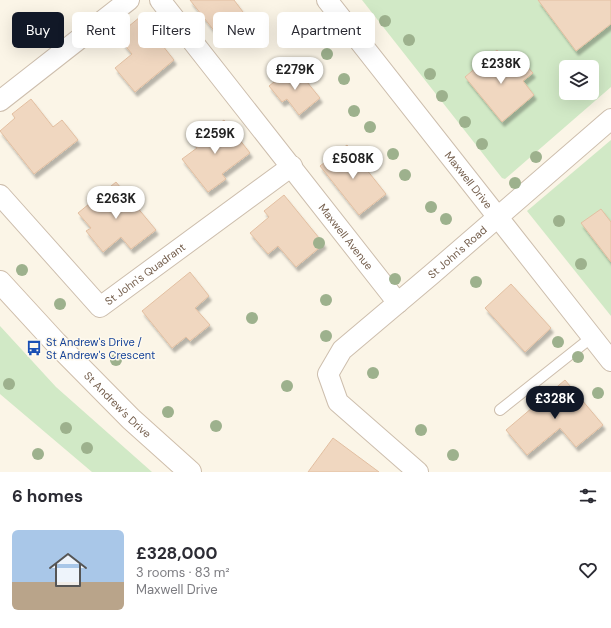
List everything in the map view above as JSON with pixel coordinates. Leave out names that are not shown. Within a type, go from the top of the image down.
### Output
[{"type":"street","points":[[0,101],[129,0]]},
{"type":"street","name":"Maxwell Avenue","points":[[160,0],[292,166],[398,303]]},
{"type":"street","name":"Maxwell Drive","points":[[327,0],[611,361]]},
{"type":"street","name":"St John's Road","points":[[418,472],[338,402],[328,374],[342,350],[611,119]]},
{"type":"street","name":"St John's Quadrant","points":[[0,194],[100,307],[292,166]]},
{"type":"street","name":"St Andrew's Drive","points":[[0,282],[132,420],[190,472]]},
{"type":"lane","points":[[500,410],[592,337]]},
{"type":"green space","points":[[362,0],[611,0],[611,87],[599,97],[599,60],[559,60],[559,100],[596,100],[505,179],[502,178],[375,17],[375,12],[371,12]],"holes":[[[497,50],[512,69],[522,61],[533,73],[523,81],[534,95],[502,122],[465,77]]]},
{"type":"green space","points":[[611,140],[611,316],[527,211]]},
{"type":"green space","points":[[0,326],[56,387],[152,472],[92,472],[0,394]]},
{"type":"building","points":[[190,0],[234,0],[243,12],[213,12],[213,29],[205,19],[205,12],[199,12]]},
{"type":"building","points":[[538,0],[611,0],[611,24],[576,51]]},
{"type":"building","points":[[138,19],[138,48],[165,48],[174,60],[135,92],[115,68],[132,54],[127,48],[130,48],[130,25]]},
{"type":"building","points":[[497,50],[512,69],[522,61],[533,73],[523,81],[534,95],[502,122],[465,77]]},
{"type":"building","points":[[294,66],[320,98],[299,115],[287,99],[282,102],[269,86]]},
{"type":"building","points":[[31,99],[53,127],[62,120],[78,140],[34,174],[0,131],[15,118],[12,114]]},
{"type":"building","points":[[224,120],[250,153],[222,174],[226,179],[208,192],[182,159],[197,148],[193,143]]},
{"type":"building","points":[[347,145],[386,194],[359,215],[320,166]]},
{"type":"building","points":[[116,182],[156,230],[131,249],[121,237],[103,252],[86,231],[91,228],[78,213]]},
{"type":"building","points":[[284,195],[324,244],[296,267],[278,246],[268,254],[250,233],[269,217],[264,211]]},
{"type":"building","points":[[601,209],[611,222],[611,262],[581,223]]},
{"type":"building","points":[[190,272],[209,296],[195,308],[210,325],[190,341],[186,337],[172,348],[142,311]]},
{"type":"building","points":[[511,284],[551,328],[525,352],[485,308]]},
{"type":"building","points":[[565,380],[603,425],[576,447],[560,428],[527,455],[506,430]]},
{"type":"building","points":[[333,438],[379,472],[308,472]]},
{"type":"place","name":"St Andrew's Drive / St Andrew's Crescent","points":[[34,348]]}]
